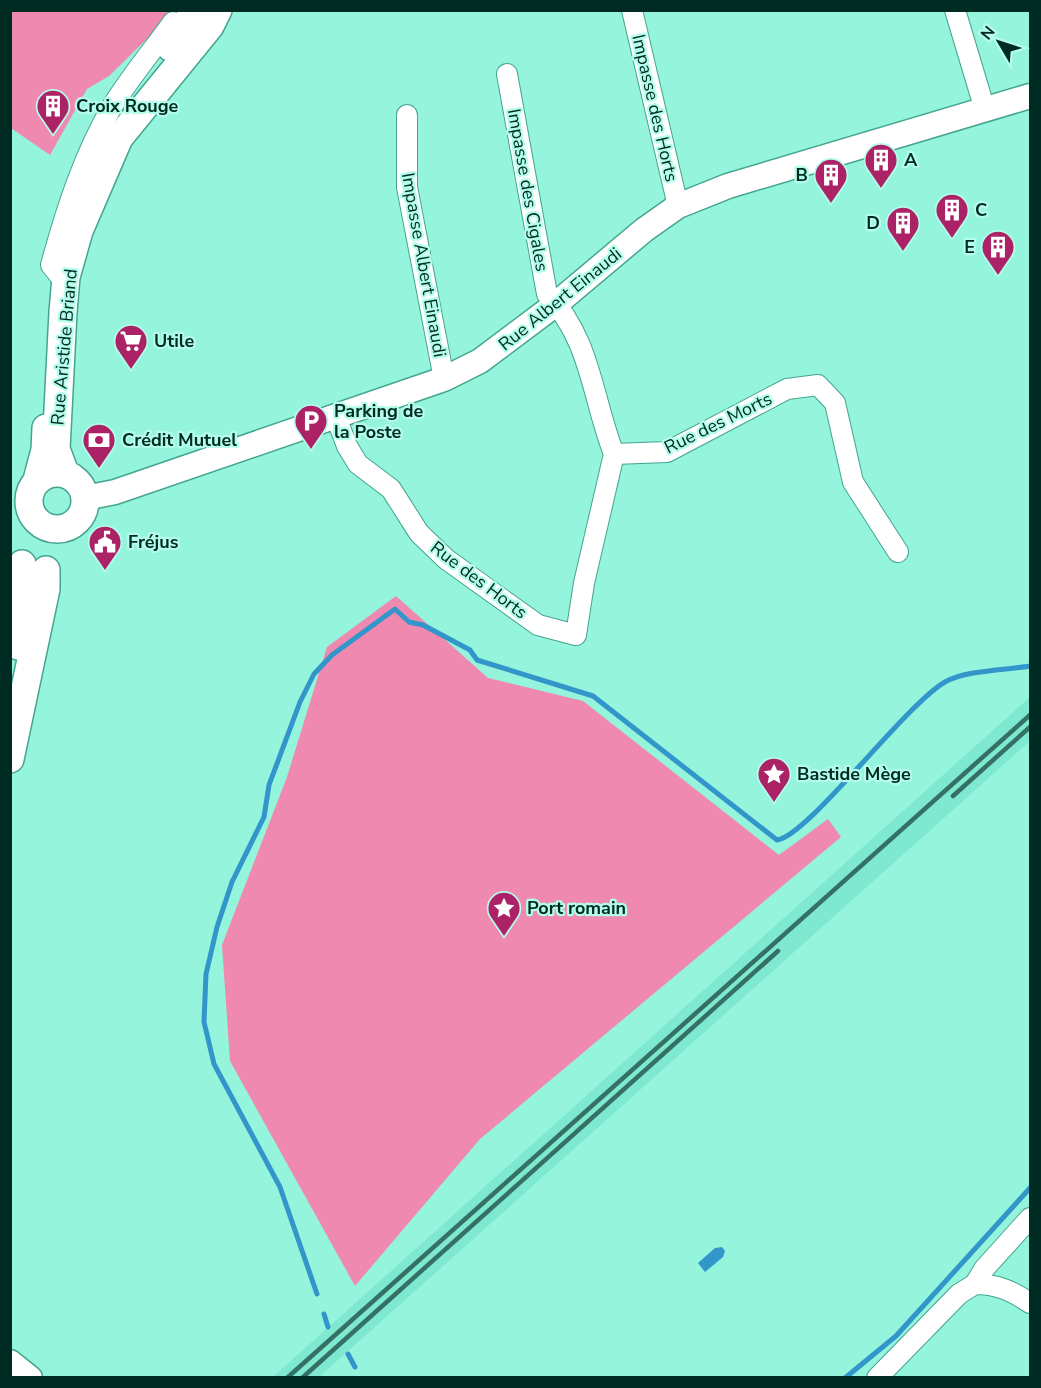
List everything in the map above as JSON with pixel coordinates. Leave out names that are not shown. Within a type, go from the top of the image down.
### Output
[{"type":"main road","name":"Rue Aristide Briand","points":[[37,480],[45,450],[51,334],[59,275],[74,218],[98,154],[121,112],[188,25],[195,10]]},
{"type":"main road","name":"Rue Aristide Briand","points":[[65,473],[56,449],[63,312],[66,277],[79,231],[119,138],[210,26],[218,10]]},
{"type":"main road","points":[[65,473],[79,482],[85,498],[84,509],[79,519],[70,526],[46,525],[31,513],[28,496],[37,480],[45,474],[65,473]]},
{"type":"main road","points":[[10,681],[22,614],[22,575],[46,525]]},
{"type":"main road","points":[[10,759],[46,589],[22,575]]},
{"type":"street","points":[[59,275],[51,265],[62,227],[99,132],[122,91],[182,10]]},
{"type":"street","name":"Impasse des Horts","points":[[632,10],[678,206]]},
{"type":"street","points":[[955,10],[985,110]]},
{"type":"street","name":"Impasse des Cigales","points":[[507,74],[547,294],[567,317],[584,350],[594,383],[603,427],[614,454]]},
{"type":"street","name":"Rue Albert Einaudi","points":[[85,498],[115,492],[336,417],[444,379],[480,362],[556,304],[644,230],[678,206],[728,186],[1030,96]]},
{"type":"street","name":"Impasse Albert Einaudi","points":[[407,115],[407,187],[444,379]]},
{"type":"street","name":"Rue des Morts","points":[[614,454],[667,452],[787,389],[818,385],[835,403],[853,482],[898,552]]},
{"type":"street","name":"Rue des Horts","points":[[336,417],[347,446],[358,464],[390,489],[419,533],[446,558],[538,625],[576,635],[584,583],[614,454]]},
{"type":"street","points":[[877,1377],[959,1294],[975,1284],[984,1269],[1030,1218]]},
{"type":"street","points":[[975,1284],[991,1284],[1012,1291],[1030,1303]]},
{"type":"street","points":[[10,1362],[30,1377]]},
{"type":"shaded area","points":[[11,11],[169,11],[155,31],[109,76],[87,89],[50,155],[11,128]]},
{"type":"shaded area","points":[[396,596],[488,678],[583,701],[779,855],[828,819],[841,837],[480,1139],[355,1286],[230,1061],[222,945],[287,777],[327,647]]},
{"type":"shaded area","points":[[1030,697],[1030,741],[319,1377],[273,1377]]},
{"type":"water","points":[[722,1247],[725,1251],[723,1257],[705,1272],[698,1263],[715,1248]]},
{"type":"waterway","points":[[317,1294],[280,1187],[214,1064],[204,1022],[206,974],[217,927],[232,882],[264,817],[269,785],[300,702],[314,674],[332,655],[395,609],[409,622],[423,625],[470,650],[477,660],[593,696],[777,840],[791,833],[810,817],[907,716],[945,682],[964,675],[1030,666]]},
{"type":"waterway","points":[[845,1378],[896,1336],[1030,1188]]},
{"type":"waterway","points":[[324,1314],[328,1327]]},
{"type":"waterway","points":[[348,1354],[355,1367]]},
{"type":"railway","points":[[287,1378],[1030,715]]},
{"type":"railway","points":[[953,796],[1030,727]]},
{"type":"railway","points":[[302,1378],[778,951]]},
{"type":"place","name":"Croix Rouge","points":[[53,135]]},
{"type":"place","name":"A","points":[[881,189]]},
{"type":"place","name":"B","points":[[831,204]]},
{"type":"place","name":"C","points":[[952,239]]},
{"type":"place","name":"D","points":[[903,252]]},
{"type":"place","name":"E","points":[[998,276]]},
{"type":"place","name":"Utile","points":[[131,370]]},
{"type":"place","name":"Parking de la Poste","points":[[311,450]]},
{"type":"place","name":"Crédit Mutuel","points":[[99,469]]},
{"type":"place","name":"Fréjus","points":[[105,571]]},
{"type":"place","name":"Bastide Mège","points":[[774,803]]},
{"type":"place","name":"Port romain","points":[[504,937]]}]
